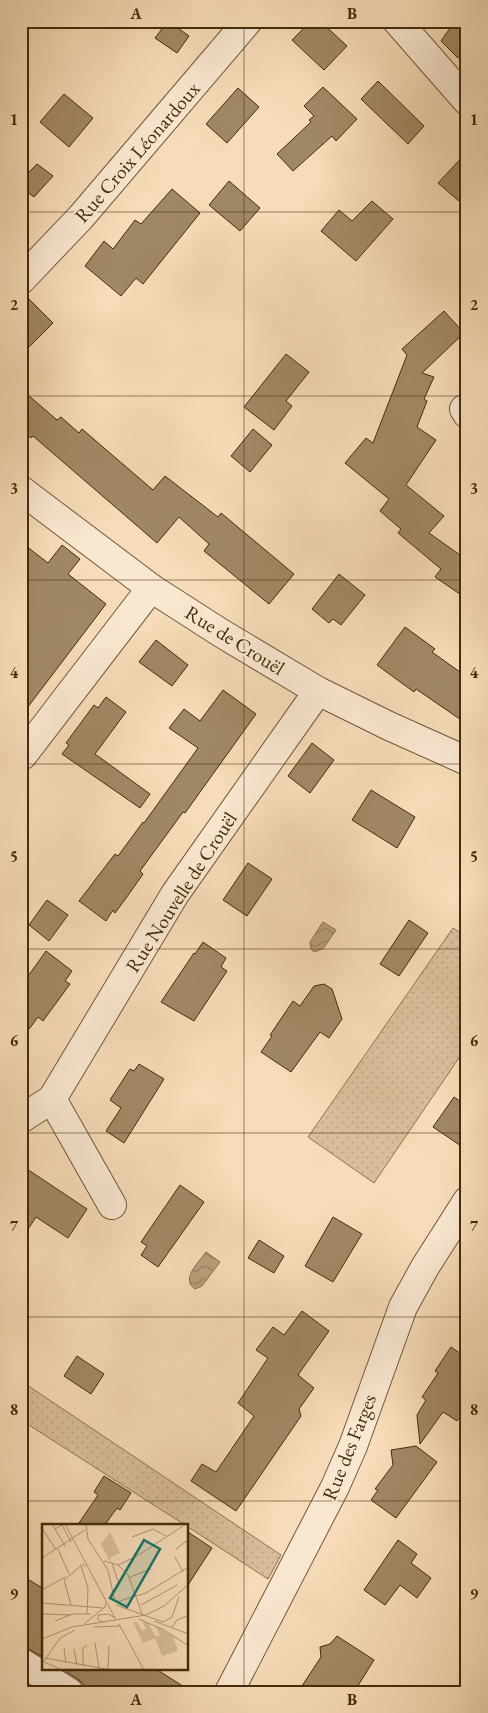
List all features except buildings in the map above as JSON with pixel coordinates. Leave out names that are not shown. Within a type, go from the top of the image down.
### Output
[{"type":"street","name":"Rue Croix Léonardoux","points":[[21,280],[81,217],[248,21]]},
{"type":"street","points":[[397,21],[467,100]]},
{"type":"street","name":"Rue de Crouël","points":[[21,490],[151,588],[221,633],[318,691],[388,726],[467,761]]},
{"type":"street","points":[[23,755],[151,588]]},
{"type":"street","name":"Rue Nouvelle de Crouël","points":[[21,1119],[52,1098],[175,894],[318,691]]},
{"type":"street","points":[[52,1098],[112,1205]]},
{"type":"street","name":"Rue des Farges","points":[[229,1692],[335,1487],[353,1446],[403,1307],[425,1267],[467,1201]]},
{"type":"street","points":[[21,1662],[69,1692]]},
{"type":"shaded area","points":[[453,928],[467,937],[467,1046],[374,1183],[308,1137]]},
{"type":"shaded area","points":[[21,1381],[281,1555],[268,1579],[189,1528],[189,1524],[183,1524],[21,1420]]},
{"type":"water","points":[[323,922],[336,930],[323,949],[314,952],[311,949],[310,942]]},
{"type":"water","points":[[206,1252],[220,1262],[202,1286],[195,1289],[189,1280],[190,1276],[195,1265]]}]
